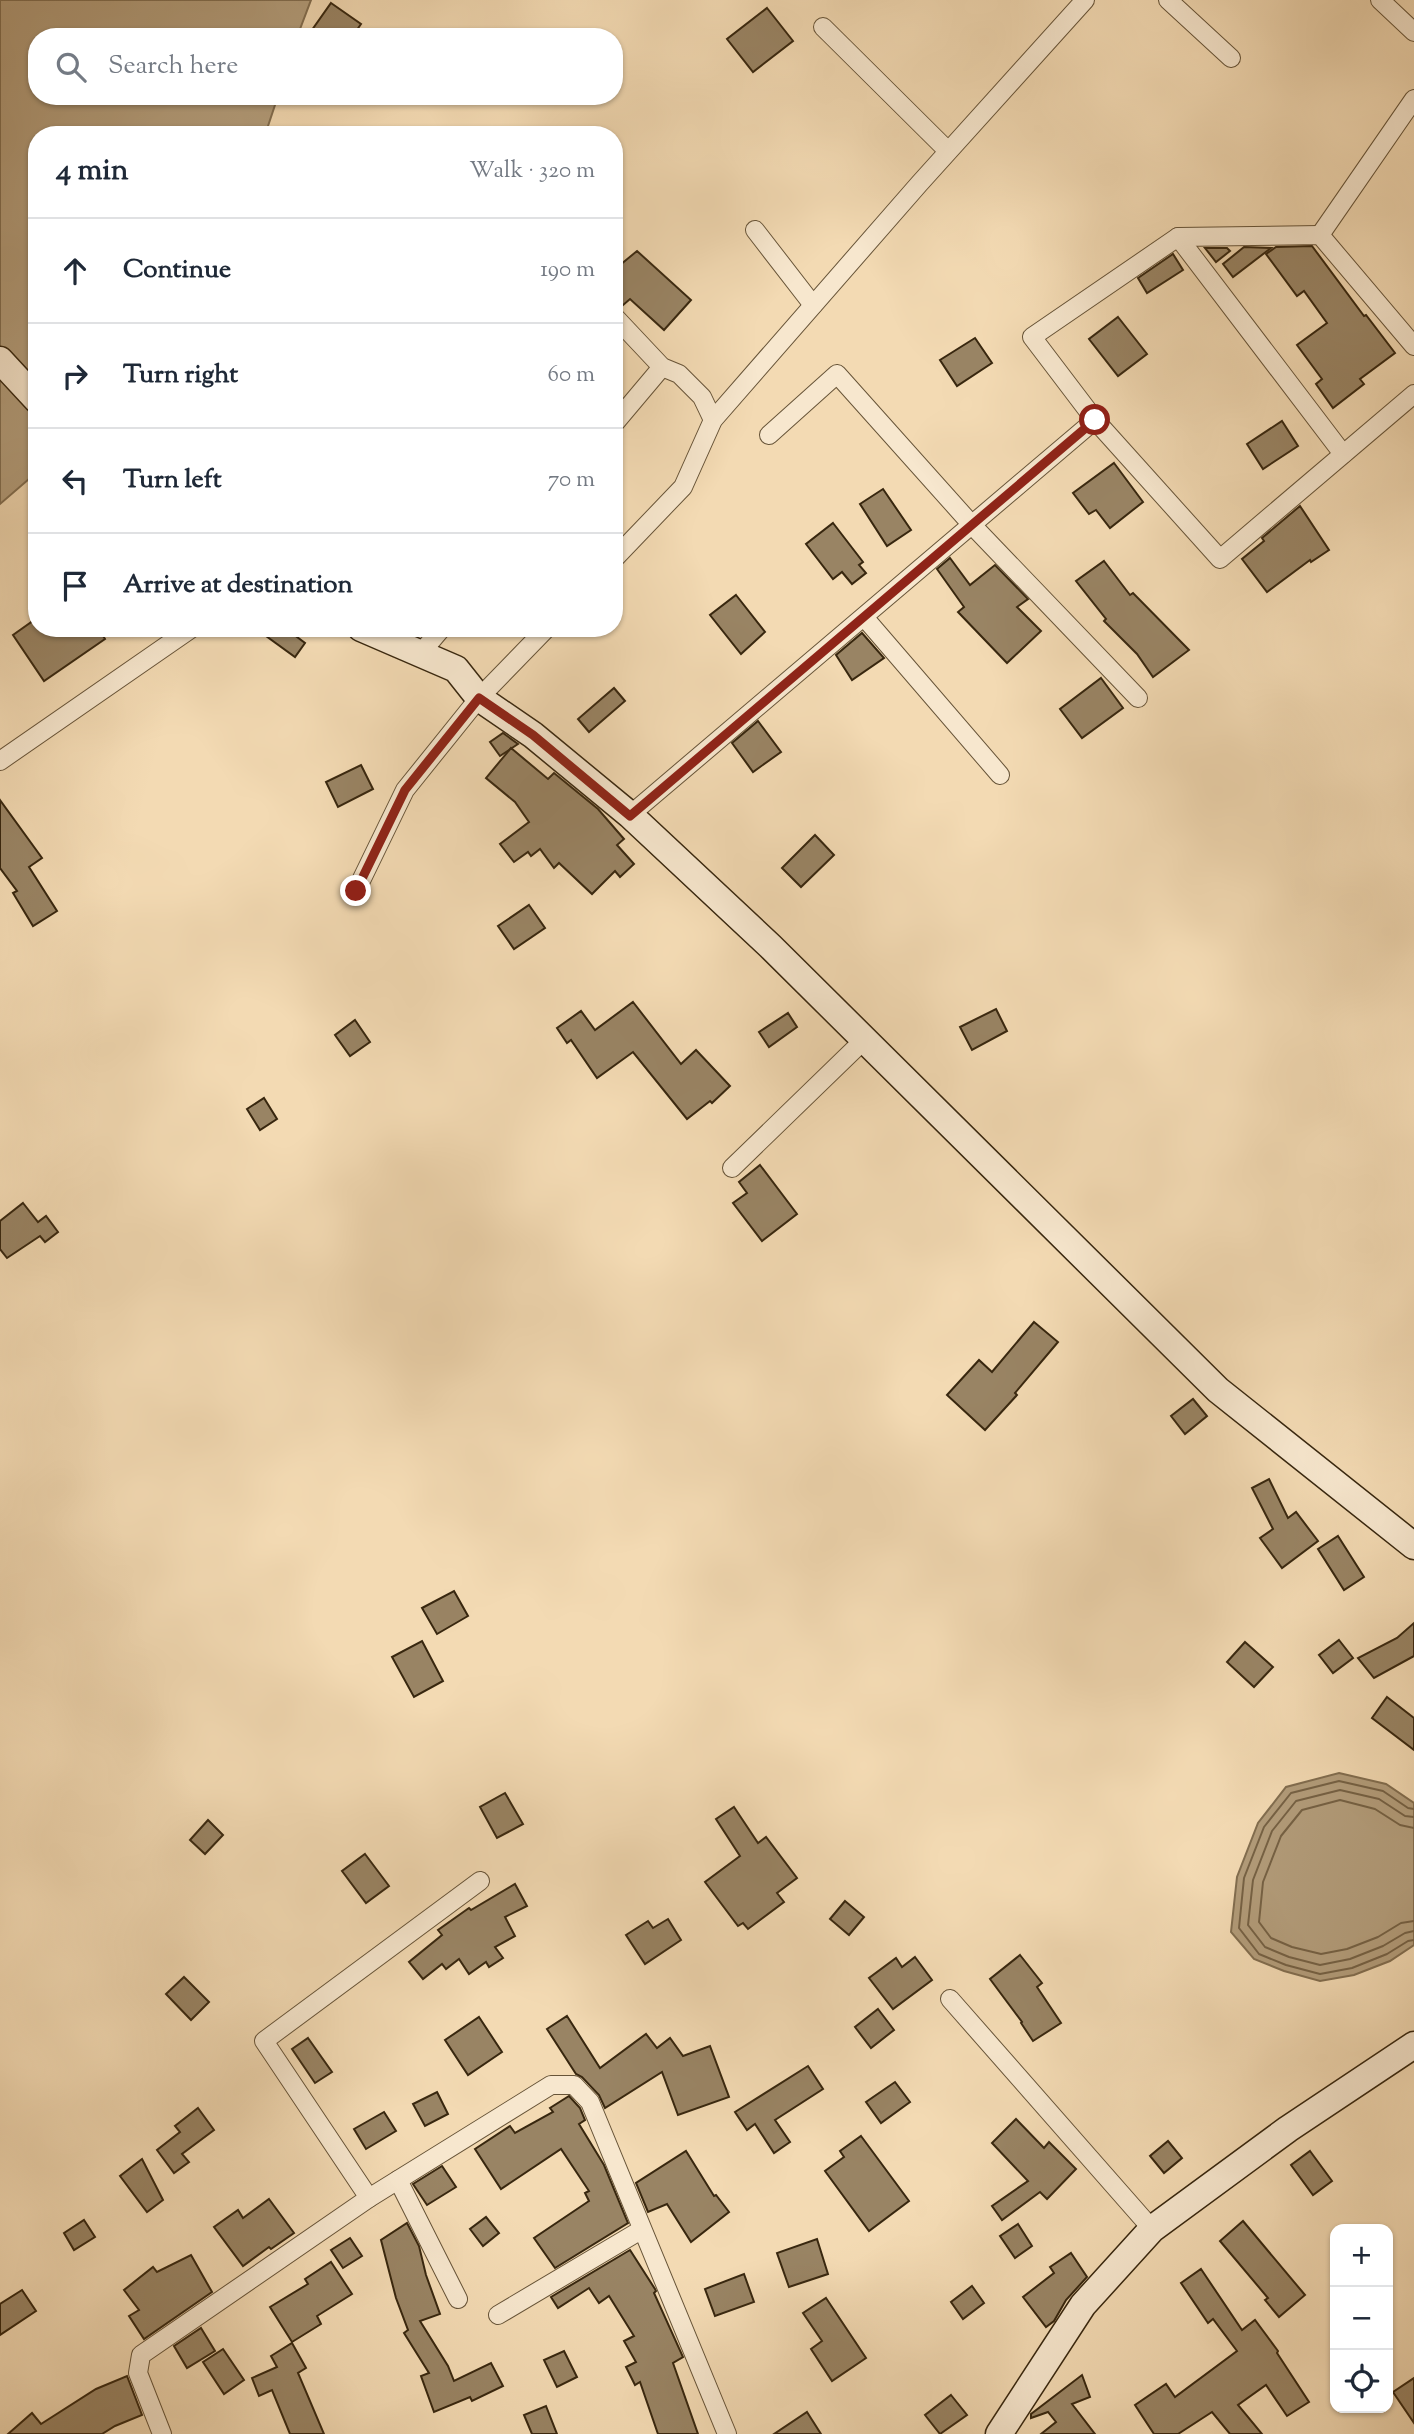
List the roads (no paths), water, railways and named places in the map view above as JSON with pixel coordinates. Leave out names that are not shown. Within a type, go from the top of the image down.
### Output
[{"type":"main road","points":[[0,360],[28,390]]},
{"type":"main road","points":[[381,637],[456,670],[479,698],[533,735],[630,816],[770,946],[1218,1390],[1414,1546]]},
{"type":"main road","points":[[999,2434],[1083,2305],[1152,2229],[1288,2129],[1414,2045]]},
{"type":"street","points":[[623,550],[683,487],[713,420],[948,151],[1085,0]]},
{"type":"street","points":[[1168,0],[1231,58]]},
{"type":"street","points":[[1380,0],[1414,32]]},
{"type":"street","points":[[823,27],[948,151]]},
{"type":"street","points":[[1320,235],[1414,99]]},
{"type":"street","points":[[755,230],[813,305]]},
{"type":"street","points":[[1320,235],[1178,237],[1032,337],[1095,420],[1220,559],[1414,394]]},
{"type":"street","points":[[1320,235],[1414,346]]},
{"type":"street","points":[[1178,237],[1343,454]]},
{"type":"street","points":[[623,326],[662,367],[679,374],[702,397],[713,420]]},
{"type":"street","points":[[623,413],[662,367]]},
{"type":"street","points":[[769,435],[836,374],[972,525],[1138,698]]},
{"type":"street","points":[[630,816],[1095,420]]},
{"type":"street","points":[[864,617],[1000,775]]},
{"type":"street","points":[[0,761],[179,637]]},
{"type":"street","points":[[420,654],[434,637]]},
{"type":"street","points":[[356,891],[405,790],[479,698],[538,637]]},
{"type":"street","points":[[732,1168],[865,1040]]},
{"type":"street","points":[[369,2198],[264,2041],[480,1881]]},
{"type":"street","points":[[950,1999],[1152,2229]]},
{"type":"street","points":[[162,2434],[138,2373],[141,2355],[369,2198],[551,2085],[574,2085],[590,2102],[727,2434]]},
{"type":"street","points":[[398,2180],[458,2299]]},
{"type":"street","points":[[498,2315],[641,2230]]},
{"type":"water","points":[[0,0],[311,0],[300,28],[28,28],[28,105],[275,105],[268,126],[28,126],[28,480],[0,504]]},
{"type":"water","points":[[1339,1773],[1386,1784],[1414,1803],[1414,1945],[1390,1961],[1354,1975],[1320,1981],[1254,1959],[1231,1932],[1237,1877],[1258,1823],[1286,1787]]}]
